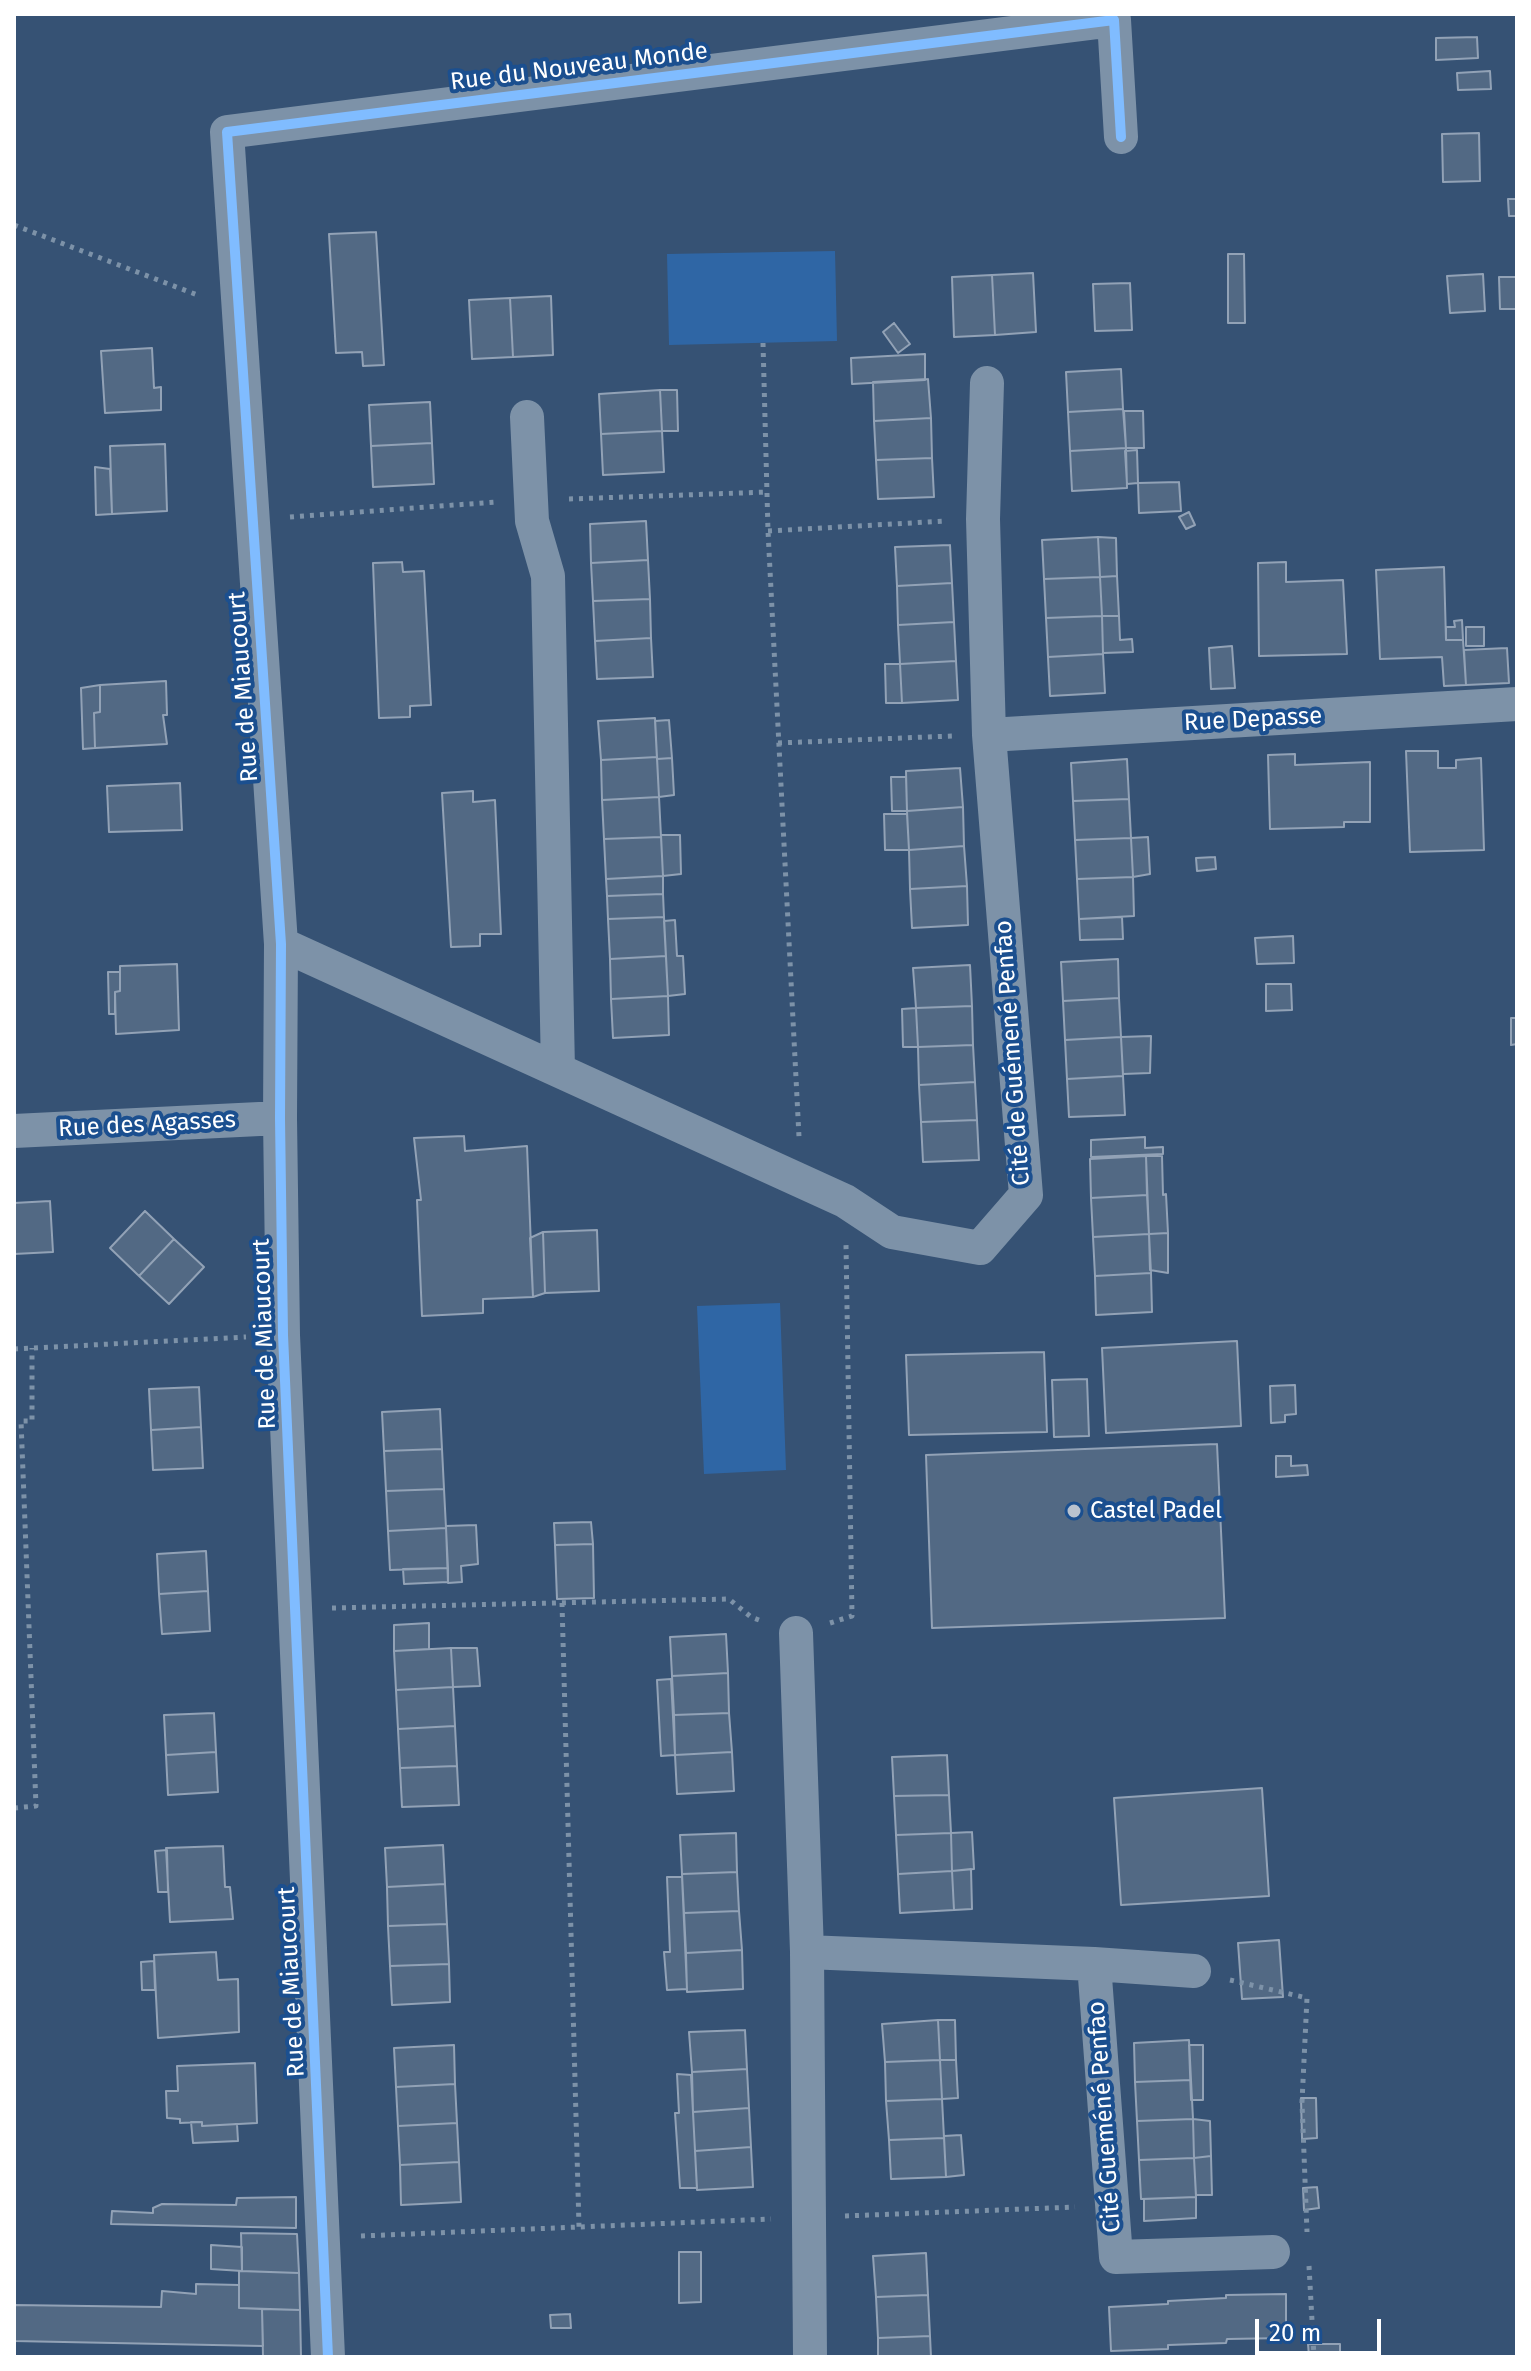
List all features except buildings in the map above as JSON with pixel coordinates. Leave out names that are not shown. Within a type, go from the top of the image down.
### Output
[{"type":"street","name":"Rue du Nouveau Monde","points":[[238,310],[227,132],[1114,17],[1121,137]]},
{"type":"street","name":"Rue de Miaucourt","points":[[238,310],[281,944],[283,1335],[328,2357]]},
{"type":"street","name":"Cité de Guémené Penfao","points":[[281,944],[845,1201],[892,1232],[980,1248],[1026,1195],[989,735],[983,519],[987,383]]},
{"type":"street","points":[[527,417],[532,521],[548,576],[558,1070]]},
{"type":"street","name":"Rue Depasse","points":[[989,735],[1517,704]]},
{"type":"street","name":"Rue des Agasses","points":[[14,1131],[280,1118]]},
{"type":"street","points":[[796,1633],[807,1952],[810,2357]]},
{"type":"street","name":"Cité Gueméné Penfao","points":[[807,1952],[1194,1971]]},
{"type":"street","name":"Cité Gueméné Penfao","points":[[1094,1964],[1116,2257],[1273,2252]]},
{"type":"path","points":[[14,225],[238,310]]},
{"type":"path","points":[[763,343],[768,531],[802,1181]]},
{"type":"path","points":[[768,531],[983,519]]},
{"type":"path","points":[[778,743],[989,735]]},
{"type":"path","points":[[845,1201],[852,1616]]},
{"type":"path","points":[[14,1349],[283,1335]]},
{"type":"path","points":[[14,1808],[36,1806],[18,1421],[32,1421],[32,1348]]},
{"type":"path","points":[[295,1609],[729,1599],[751,1617],[796,1633]]},
{"type":"path","points":[[562,1603],[579,2227]]},
{"type":"path","points":[[1194,1971],[1307,1998],[1302,2102],[1308,2238]]},
{"type":"path","points":[[323,2238],[1112,2206]]},
{"type":"path","points":[[1308,2253],[1314,2357]]},
{"type":"shaded area","points":[[835,251],[837,341],[669,345],[667,254]]},
{"type":"shaded area","points":[[780,1303],[786,1470],[704,1474],[697,1306]]},
{"type":"cycle path","points":[[328,2357],[283,1335],[281,944],[227,132],[1114,20],[1121,137]]},
{"type":"place","name":"Castel Padel","points":[[1074,1511]]}]
